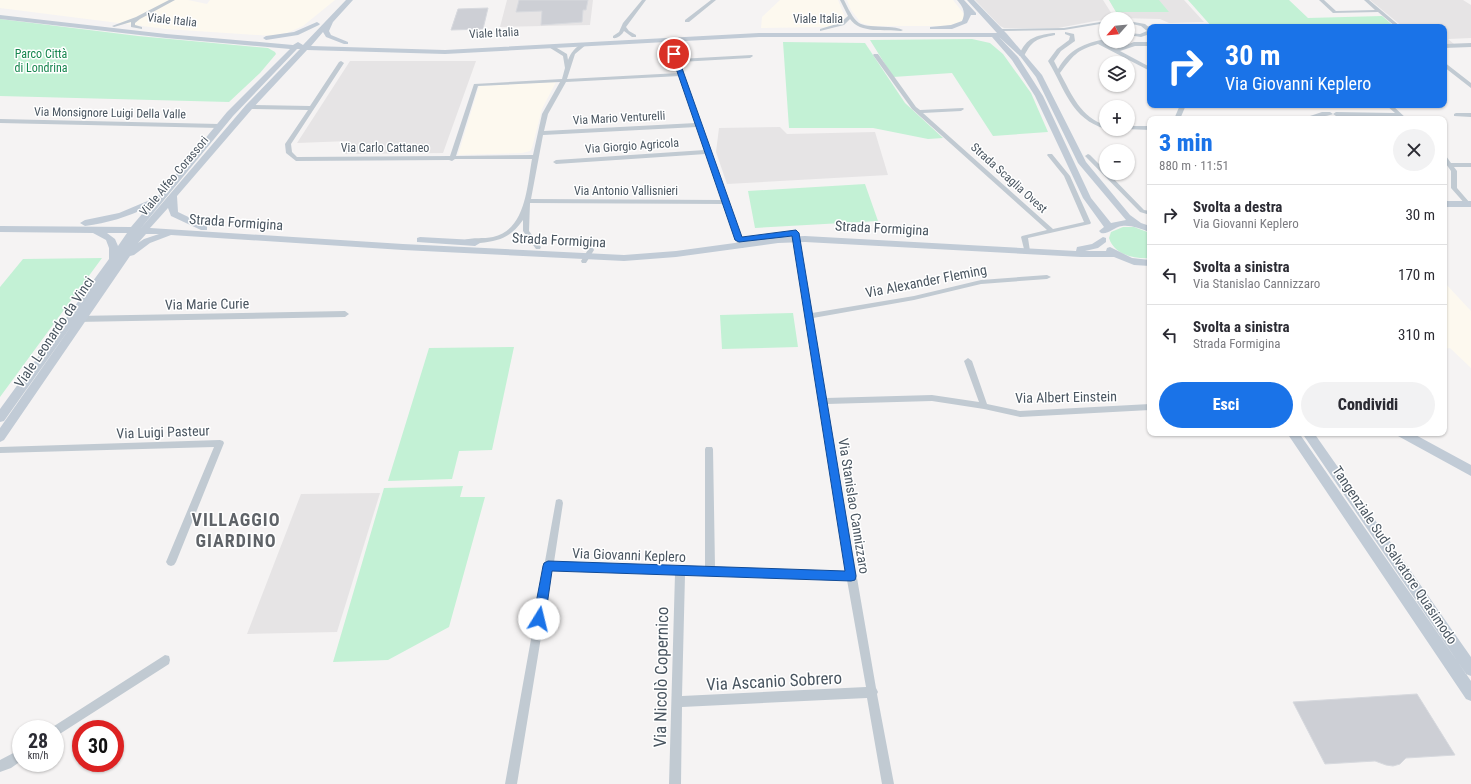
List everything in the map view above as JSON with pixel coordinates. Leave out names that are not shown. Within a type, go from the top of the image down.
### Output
[{"type":"main road","name":"Viale Alfeo Corassori","points":[[116,260],[141,228],[162,196],[219,126],[276,64],[303,44],[331,20],[350,0]]},
{"type":"main road","points":[[920,30],[952,27],[962,24],[968,15],[965,1]]},
{"type":"main road","points":[[965,1],[997,32],[1038,77],[1082,163],[1127,217],[1137,224],[1147,228]]},
{"type":"main road","name":"Viale Alfeo Corassori","points":[[141,228],[173,196],[249,107],[284,69],[317,24],[332,8]]},
{"type":"main road","name":"Viale Italia","points":[[0,11],[114,26],[265,41]]},
{"type":"main road","name":"Viale Italia","points":[[0,17],[181,38],[265,41]]},
{"type":"main road","points":[[331,20],[327,27],[328,36],[346,44]]},
{"type":"main road","points":[[265,41],[296,34],[317,24]]},
{"type":"main road","name":"Viale Italia","points":[[303,44],[445,46],[758,30],[902,32]]},
{"type":"main road","name":"Viale Italia","points":[[340,49],[445,52],[760,35],[902,32],[920,30],[997,32]]},
{"type":"main road","points":[[902,32],[997,32]]},
{"type":"main road","points":[[902,32],[981,38],[1019,57],[1087,198],[1108,227]]},
{"type":"main road","points":[[265,41],[340,49]]},
{"type":"main road","points":[[265,41],[279,52],[276,64]]},
{"type":"main road","points":[[284,69],[303,57],[340,49]]},
{"type":"main road","points":[[241,102],[249,107]]},
{"type":"main road","points":[[87,227],[129,213],[162,196]]},
{"type":"main road","points":[[173,196],[172,210],[174,214],[204,228]]},
{"type":"main road","points":[[1447,204],[1470,204]]},
{"type":"main road","name":"Strada Formigina","points":[[0,223],[87,227],[204,228],[453,241],[538,247],[588,255]]},
{"type":"main road","points":[[1137,224],[1116,224],[1108,227],[1105,231],[1103,240],[1109,250],[1136,262],[1147,271]]},
{"type":"main road","points":[[87,227],[104,234],[112,240],[115,248],[116,260],[147,242],[180,233]]},
{"type":"main road","name":"Strada Formigina","points":[[0,229],[87,227]]},
{"type":"main road","name":"Strada Formigina","points":[[141,228],[180,233],[403,247],[588,255],[624,258],[649,257],[796,236],[1116,254]]},
{"type":"main road","name":"Strada Formigina","points":[[1026,248],[1084,249],[1095,246],[1103,240]]},
{"type":"main road","name":"Viale Leonardo da Vinci","points":[[0,437],[83,317],[116,260]]},
{"type":"main road","name":"Viale Leonardo da Vinci","points":[[0,418],[70,320],[116,260]]},
{"type":"main road","points":[[1136,262],[1147,263]]},
{"type":"main road","name":"Tangenziale Sud Salvatore Quasimodo","points":[[1295,436],[1471,694]]},
{"type":"main road","name":"Tangenziale Sud Salvatore Quasimodo","points":[[1310,436],[1471,669]]},
{"type":"main road","points":[[1407,436],[1471,471]]},
{"type":"street","points":[[114,26],[138,18],[173,0]]},
{"type":"street","points":[[615,37],[644,0]]},
{"type":"street","points":[[687,21],[714,0]]},
{"type":"street","points":[[842,0],[849,17],[857,24],[865,28],[902,32]]},
{"type":"street","points":[[1321,0],[1335,12],[1380,11]]},
{"type":"street","points":[[1366,0],[1395,24]]},
{"type":"street","points":[[822,30],[842,24],[849,17]]},
{"type":"street","points":[[138,18],[133,23],[133,26],[140,28]]},
{"type":"street","points":[[997,32],[1064,29],[1099,23]]},
{"type":"street","points":[[1135,24],[1147,28]]},
{"type":"street","points":[[997,32],[1053,34],[1067,33],[1099,26]]},
{"type":"street","points":[[624,27],[627,32],[634,36]]},
{"type":"street","points":[[1137,36],[1144,36],[1147,32]]},
{"type":"street","points":[[1067,33],[1072,35],[1072,41],[1059,50],[1051,61],[1059,72],[1079,112],[1091,122],[1099,125]]},
{"type":"street","points":[[1019,57],[1029,41],[1037,37],[1053,34]]},
{"type":"street","points":[[1059,72],[1064,62],[1077,49],[1098,42],[1147,67]]},
{"type":"street","points":[[538,247],[526,231],[527,205],[541,133],[550,104],[563,80],[567,67],[577,49],[584,44]]},
{"type":"street","points":[[1116,51],[1134,44],[1147,44]]},
{"type":"street","points":[[1447,46],[1471,45]]},
{"type":"street","points":[[550,46],[565,55],[567,67]]},
{"type":"street","points":[[672,46],[740,243]]},
{"type":"street","name":"Strada Scaglia Ovest","points":[[876,55],[908,102],[1052,231]]},
{"type":"street","points":[[677,61],[750,56]]},
{"type":"street","name":"Via Carlo Cattaneo","points":[[340,63],[288,144],[289,153],[296,159],[452,159],[536,157]]},
{"type":"street","points":[[1447,67],[1471,86]]},
{"type":"street","points":[[452,159],[476,85],[681,74]]},
{"type":"street","points":[[249,107],[312,108]]},
{"type":"street","points":[[919,112],[962,108]]},
{"type":"street","points":[[1392,108],[1401,116]]},
{"type":"street","points":[[1315,116],[1322,114],[1333,114],[1379,116]]},
{"type":"street","points":[[1456,115],[1471,115]]},
{"type":"street","name":"Via Monsignore Luigi Della Valle","points":[[0,121],[219,126]]},
{"type":"street","name":"Via Mario Venturelli","points":[[541,133],[699,125]]},
{"type":"street","points":[[1135,128],[1147,128]]},
{"type":"street","name":"Via Giorgio Agricola","points":[[556,162],[709,152]]},
{"type":"street","points":[[1050,155],[1067,176],[1088,223],[1052,231]]},
{"type":"street","points":[[1088,156],[1147,213]]},
{"type":"street","points":[[1447,160],[1451,165],[1454,174],[1454,188],[1470,204]]},
{"type":"street","points":[[1451,165],[1471,165]]},
{"type":"street","name":"Via Antonio Vallisnieri","points":[[527,205],[725,202]]},
{"type":"street","points":[[453,241],[491,240],[502,236],[514,229],[527,205]]},
{"type":"street","name":"Strada Scaglia Ovest","points":[[1026,248],[1023,239],[1026,235],[1052,231]]},
{"type":"street","name":"Via Stanislao Cannizzaro","points":[[796,236],[824,401],[851,576],[873,692],[888,784]]},
{"type":"street","name":"Via Alexander Fleming","points":[[810,316],[914,298],[981,282],[1048,277]]},
{"type":"street","name":"Via Marie Curie","points":[[70,320],[83,317],[90,320],[345,314]]},
{"type":"street","points":[[968,361],[984,406]]},
{"type":"street","name":"Via Albert Einstein","points":[[824,401],[932,398],[984,406],[1020,414],[1147,407]]},
{"type":"street","name":"Via Luigi Pasteur","points":[[0,450],[220,442],[171,562]]},
{"type":"street","points":[[709,449],[710,572]]},
{"type":"street","points":[[511,784],[559,503]]},
{"type":"street","name":"Via Giovanni Keplero","points":[[548,566],[851,576]]},
{"type":"street","name":"Via Nicolò Copernico","points":[[675,784],[680,570]]},
{"type":"street","points":[[64,726],[165,660]]},
{"type":"street","name":"Via Ascanio Sobrero","points":[[676,702],[873,692]]},
{"type":"street","points":[[0,766],[12,761]]},
{"type":"shaded area","points":[[0,0],[188,0],[207,4],[210,0],[335,0],[303,26],[287,33],[273,36],[166,29],[0,8]]},
{"type":"shaded area","points":[[507,0],[593,0],[590,25],[500,27]]},
{"type":"shaded area","points":[[780,0],[838,0],[845,17],[842,22],[830,27],[761,28],[762,17]]},
{"type":"shaded area","points":[[847,0],[953,0],[964,14],[964,18],[960,23],[946,26],[872,26],[861,23],[851,10]]},
{"type":"shaded area","points":[[975,0],[1103,0],[1111,12],[1099,12],[1099,21],[1058,28],[1004,28],[1000,26]]},
{"type":"shaded area","points":[[1109,0],[1184,0],[1204,22],[1169,23],[1160,19],[1135,18],[1135,12],[1116,12]]},
{"type":"shaded area","points":[[1370,0],[1463,0],[1471,5],[1471,38],[1448,39],[1454,44],[1447,44],[1447,24],[1399,24]]},
{"type":"shaded area","points":[[350,61],[476,61],[443,153],[345,154],[349,141],[297,143]]},
{"type":"shaded area","points":[[556,82],[542,109],[530,151],[522,153],[458,155],[479,86]]},
{"type":"shaded area","points":[[780,127],[787,134],[875,132],[888,175],[727,184],[716,152],[719,128]]},
{"type":"shaded area","points":[[1447,285],[1471,311],[1471,368],[1450,348],[1447,348]]},
{"type":"shaded area","points":[[380,493],[337,632],[247,634],[301,494]]},
{"type":"green space","points":[[1109,0],[1159,0],[1169,12],[1135,12],[1116,12]]},
{"type":"green space","points":[[1188,0],[1289,0],[1308,18],[1382,16],[1391,24],[1209,24]]},
{"type":"green space","name":"Parco Città di Londrina","points":[[0,19],[138,36],[268,48],[276,54],[260,73],[229,102],[0,96]]},
{"type":"green space","points":[[972,39],[990,43],[1003,54],[1031,93],[1048,132],[993,136],[952,73],[893,77],[870,40]]},
{"type":"green space","points":[[783,42],[865,43],[905,103],[943,138],[928,139],[873,128],[789,128]]},
{"type":"green space","points":[[865,184],[878,221],[755,228],[748,191]]},
{"type":"green space","points":[[1123,227],[1134,227],[1147,232],[1147,258],[1132,257],[1120,252],[1115,248],[1109,238],[1111,232]]},
{"type":"green space","points":[[102,258],[0,397],[0,287],[23,259]]},
{"type":"green space","points":[[793,313],[798,347],[722,349],[720,315]]},
{"type":"green space","points":[[514,347],[492,450],[459,451],[452,479],[388,481],[429,348]]},
{"type":"green space","points":[[463,486],[460,497],[485,497],[449,627],[388,660],[333,662],[384,488]]},
{"type":"building","points":[[519,0],[588,0],[586,10],[583,10],[582,22],[541,25],[542,11],[516,12]]},
{"type":"building","points":[[488,8],[483,29],[451,30],[458,9]]},
{"type":"building","points":[[1417,694],[1455,755],[1406,758],[1400,764],[1393,766],[1375,761],[1325,764],[1293,702]]},
{"type":"district","name":"VILLAGGIO GIARDINO","points":[[236,529]]},
{"type":"route","points":[[539,619],[548,566],[851,576],[796,233],[776,234],[739,240],[674,54]]}]
